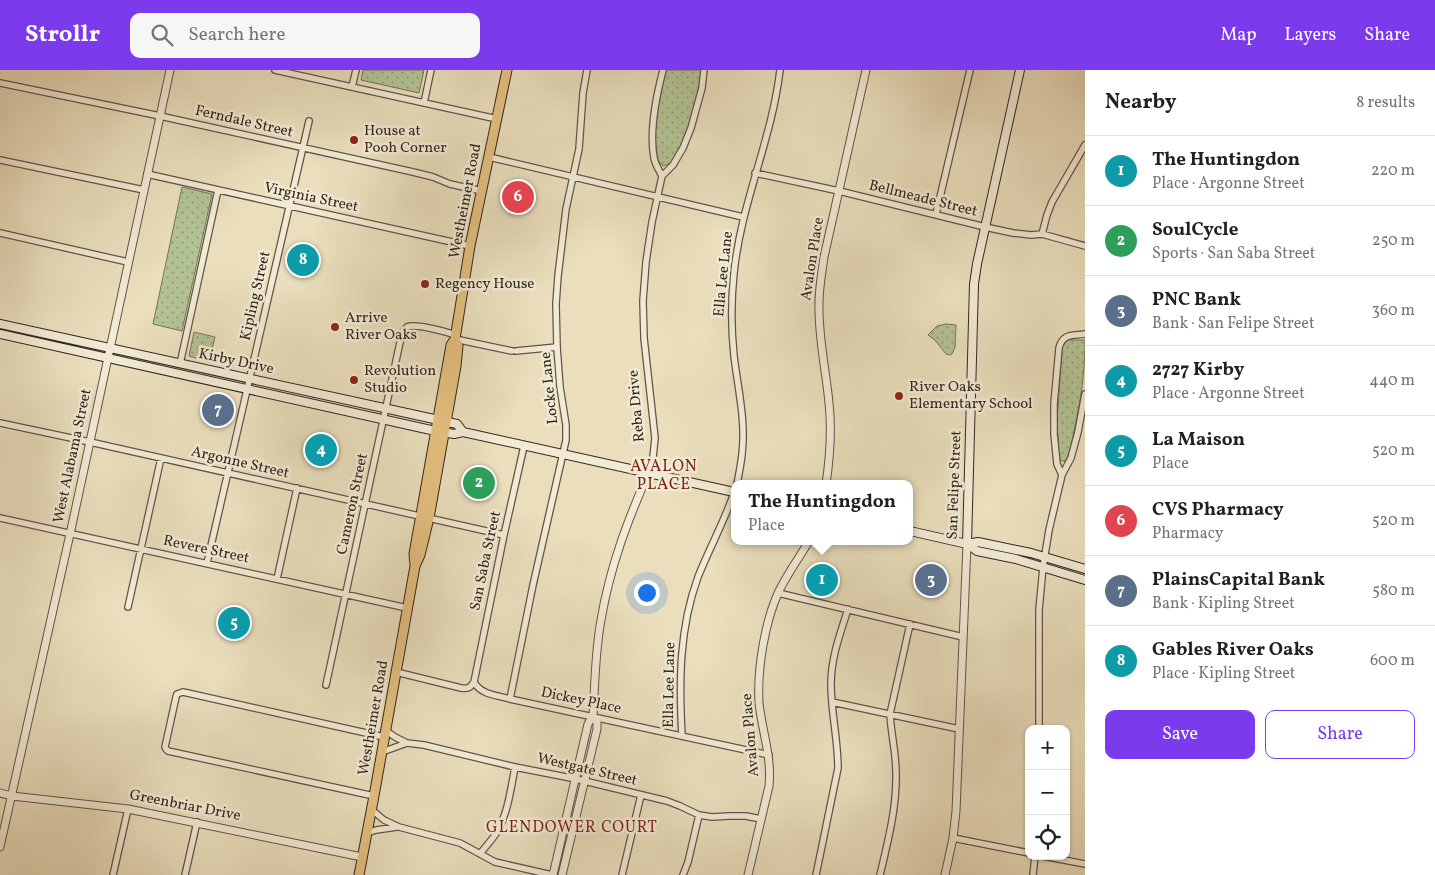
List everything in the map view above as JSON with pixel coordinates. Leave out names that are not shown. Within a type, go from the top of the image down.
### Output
[{"type":"main road","name":"Westheimer Road","points":[[359,875],[415,566],[414,554],[425,517],[442,421],[451,345],[456,337],[470,246],[507,70]]},
{"type":"main road","name":"San Felipe Street","points":[[966,544],[974,284],[1020,70]]},
{"type":"main road","name":"Kirby Drive","points":[[0,324],[457,424],[463,432]]},
{"type":"main road","points":[[28,340],[30,331]]},
{"type":"main road","name":"Kirby Drive","points":[[0,334],[384,419],[454,434],[463,432],[731,491]]},
{"type":"main road","points":[[164,370],[180,364]]},
{"type":"main road","points":[[913,532],[966,544],[977,551],[1043,567],[1085,580]]},
{"type":"main road","points":[[966,544],[978,542],[1044,557],[1085,569]]},
{"type":"street","name":"West Alabama Street","points":[[0,847],[170,70]]},
{"type":"street","points":[[275,70],[497,119]]},
{"type":"street","points":[[352,87],[356,70]]},
{"type":"street","points":[[424,103],[431,70]]},
{"type":"street","name":"Locke Lane","points":[[510,699],[533,585],[564,454],[567,432],[560,387],[556,304],[564,226],[578,149],[587,70]]},
{"type":"street","points":[[662,176],[654,160],[652,132],[663,70]]},
{"type":"street","name":"Reba Drive","points":[[553,875],[588,724],[593,716],[598,642],[610,575],[629,516],[648,474],[653,457],[655,438],[644,338],[644,301],[646,262],[658,197],[662,176],[673,165],[683,148],[691,128],[702,88],[704,70]]},
{"type":"street","name":"Ella Lee Lane","points":[[737,480],[742,453],[743,425],[734,356],[732,316],[734,273],[743,217],[770,126],[780,70]]},
{"type":"street","name":"Avalon Place","points":[[827,480],[830,422],[821,348],[819,304],[821,280],[824,257],[866,70]]},
{"type":"street","points":[[936,214],[970,70]]},
{"type":"street","name":"Ferndale Street","points":[[0,83],[160,116],[420,174],[450,184],[482,191]]},
{"type":"street","name":"Kipling Street","points":[[207,563],[309,121]]},
{"type":"street","points":[[1042,234],[1052,202],[1085,145]]},
{"type":"street","points":[[488,157],[743,217]]},
{"type":"street","points":[[0,160],[144,190]]},
{"type":"street","name":"Bellmeade Street","points":[[755,173],[1013,233],[1042,234],[1085,246]]},
{"type":"street","name":"Virginia Street","points":[[147,174],[470,246]]},
{"type":"street","points":[[180,364],[218,190]]},
{"type":"street","points":[[0,233],[128,262]]},
{"type":"street","name":"Cameron Street","points":[[326,685],[402,333],[409,326],[420,327],[456,337]]},
{"type":"street","points":[[1062,474],[1057,464],[1054,434],[1054,404],[1059,348],[1061,340],[1066,336],[1085,334]]},
{"type":"street","points":[[456,337],[514,351],[557,347]]},
{"type":"street","points":[[1039,725],[1039,610],[1044,557],[1062,474],[1071,458],[1085,394]]},
{"type":"street","name":"Argonne Street","points":[[0,423],[504,535]]},
{"type":"street","name":"San Saba Street","points":[[474,682],[524,446]]},
{"type":"street","points":[[128,607],[161,458]]},
{"type":"street","points":[[277,579],[298,488]]},
{"type":"street","name":"Ella Lee Lane","points":[[682,736],[680,680],[685,626],[698,578],[731,501]]},
{"type":"street","name":"Revere Street","points":[[0,518],[407,608]]},
{"type":"street","name":"San Felipe Street","points":[[946,875],[953,838],[966,544]]},
{"type":"street","name":"Avalon Place","points":[[748,875],[769,780],[769,755],[759,701],[763,643],[778,593],[807,545]]},
{"type":"street","points":[[778,593],[963,637]]},
{"type":"street","points":[[816,875],[838,768],[832,702],[832,662],[848,609]]},
{"type":"street","points":[[880,875],[896,792],[896,755],[890,728],[890,714],[910,624]]},
{"type":"street","points":[[396,672],[467,689],[474,682]]},
{"type":"street","name":"Dickey Place","points":[[474,682],[482,691],[510,699],[769,755]]},
{"type":"street","name":"Westgate Street","points":[[374,796],[166,749],[177,694],[184,692],[385,734],[407,743],[424,745],[667,801],[699,815],[712,817],[746,816],[761,819]]},
{"type":"street","points":[[832,702],[959,729]]},
{"type":"street","name":"Reba Drive","points":[[562,875],[597,729],[597,722],[593,716]]},
{"type":"street","name":"Westgate Street","points":[[382,752],[407,743]]},
{"type":"street","points":[[480,854],[500,825],[506,810],[515,767]]},
{"type":"street","name":"Greenbriar Drive","points":[[0,793],[128,809],[362,857]]},
{"type":"street","points":[[622,875],[641,795]]},
{"type":"street","points":[[113,875],[128,809]]},
{"type":"street","points":[[372,810],[384,820],[399,827],[460,843],[495,862],[553,875]]},
{"type":"street","points":[[683,875],[699,815]]},
{"type":"street","points":[[186,875],[197,822]]},
{"type":"street","points":[[368,833],[399,827]]},
{"type":"street","points":[[953,838],[1025,852]]},
{"type":"street","points":[[1033,875],[1035,860]]},
{"type":"street","points":[[1064,860],[1085,864]]},
{"type":"green space","points":[[363,70],[424,70],[419,93],[361,80]]},
{"type":"green space","points":[[666,70],[702,70],[689,127],[681,147],[671,163],[663,166],[656,157],[654,136],[658,101]]},
{"type":"green space","points":[[182,187],[212,194],[182,331],[153,324]]},
{"type":"green space","points":[[946,324],[956,325],[955,347],[950,355],[946,354],[935,340],[928,335],[937,326]]},
{"type":"green space","points":[[194,332],[215,337],[209,362],[189,356]]},
{"type":"green space","points":[[1066,340],[1085,340],[1085,352],[1081,397],[1072,443],[1067,458],[1065,461],[1062,461],[1059,458],[1057,421],[1062,348],[1063,342]]},
{"type":"place","name":"House at Pooh Corner","points":[[354,140]]},
{"type":"place","name":"CVS Pharmacy","points":[[518,197]]},
{"type":"place","name":"Gables River Oaks","points":[[303,260]]},
{"type":"place","name":"Regency House","points":[[425,284]]},
{"type":"place","name":"Arrive River Oaks","points":[[335,327]]},
{"type":"place","name":"Revolution Studio","points":[[354,380]]},
{"type":"place","name":"River Oaks Elementary School","points":[[899,396]]},
{"type":"place","name":"PlainsCapital Bank","points":[[218,410]]},
{"type":"place","name":"2727 Kirby","points":[[321,450]]},
{"type":"place","name":"SoulCycle","points":[[479,483]]},
{"type":"place","name":"The Huntingdon","points":[[822,580]]},
{"type":"place","name":"PNC Bank","points":[[931,580]]},
{"type":"place","name":"La Maison","points":[[234,623]]},
{"type":"district","name":"AVALON PLACE","points":[[664,476]]},
{"type":"district","name":"GLENDOWER COURT","points":[[572,828]]}]
